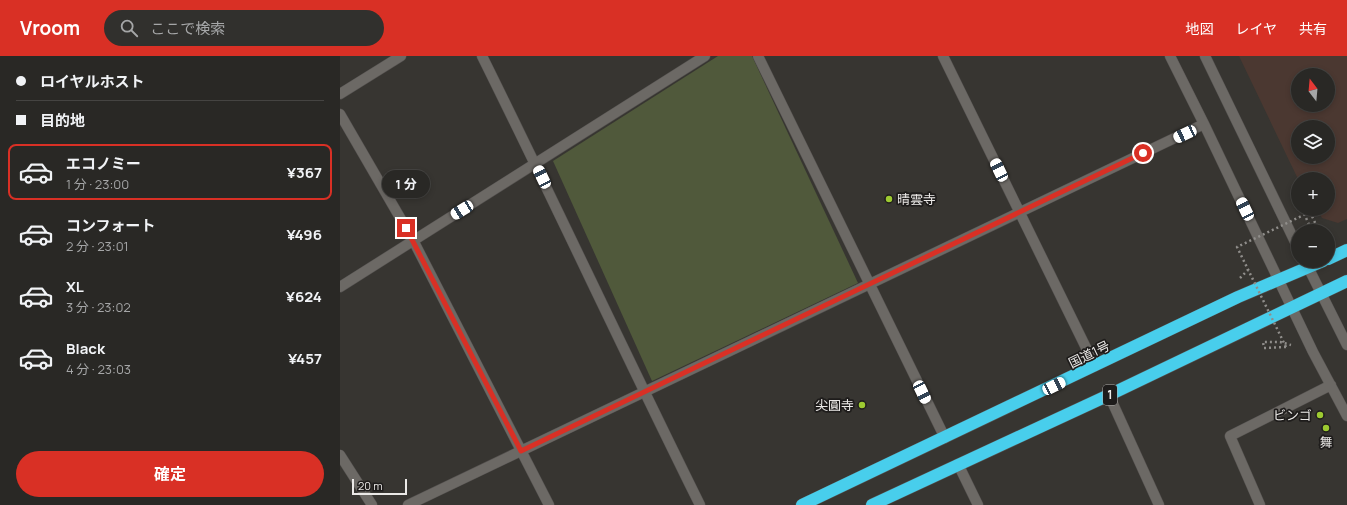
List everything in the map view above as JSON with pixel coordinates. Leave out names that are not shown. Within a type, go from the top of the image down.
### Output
[{"type":"highway","points":[[1335,256],[1347,250]]},
{"type":"highway","name":"国道1号","points":[[802,505],[1238,297],[1278,280],[1300,268]]},
{"type":"highway","name":"1","points":[[872,505],[1109,395],[1347,281]]},
{"type":"street","points":[[340,94],[401,56]]},
{"type":"street","points":[[482,56],[700,505]]},
{"type":"street","points":[[340,287],[706,56]]},
{"type":"street","points":[[758,56],[944,438]]},
{"type":"street","points":[[943,56],[1095,366]]},
{"type":"street","points":[[1170,56],[1278,280],[1347,416]]},
{"type":"street","points":[[1204,56],[1291,234]]},
{"type":"street","points":[[340,114],[413,240],[549,505]]},
{"type":"street","points":[[408,505],[1204,124]]},
{"type":"street","points":[[1309,268],[1347,345]]},
{"type":"street","points":[[1260,505],[1230,436],[1331,385]]},
{"type":"street","points":[[1109,395],[1159,505]]},
{"type":"street","points":[[340,455],[372,505]]},
{"type":"street","points":[[958,464],[978,505]]},
{"type":"path","points":[[1291,345],[1284,343],[1280,342],[1262,342],[1264,348],[1286,347],[1284,343],[1237,247],[1310,212],[1316,224]]},
{"type":"shaded area","points":[[1239,56],[1347,56],[1347,219],[1338,223],[1322,218],[1321,216],[1335,216],[1335,172],[1295,172]]},
{"type":"green space","points":[[718,56],[752,56],[858,283],[652,381],[553,161]]},
{"type":"place","name":"晴雲寺","points":[[889,199]]},
{"type":"place","name":"尖圓寺","points":[[862,405]]},
{"type":"place","name":"ビンゴ","points":[[1320,415]]},
{"type":"place","name":"舞","points":[[1326,428]]},
{"type":"route","points":[[406,228],[521,451],[1143,153]]}]
